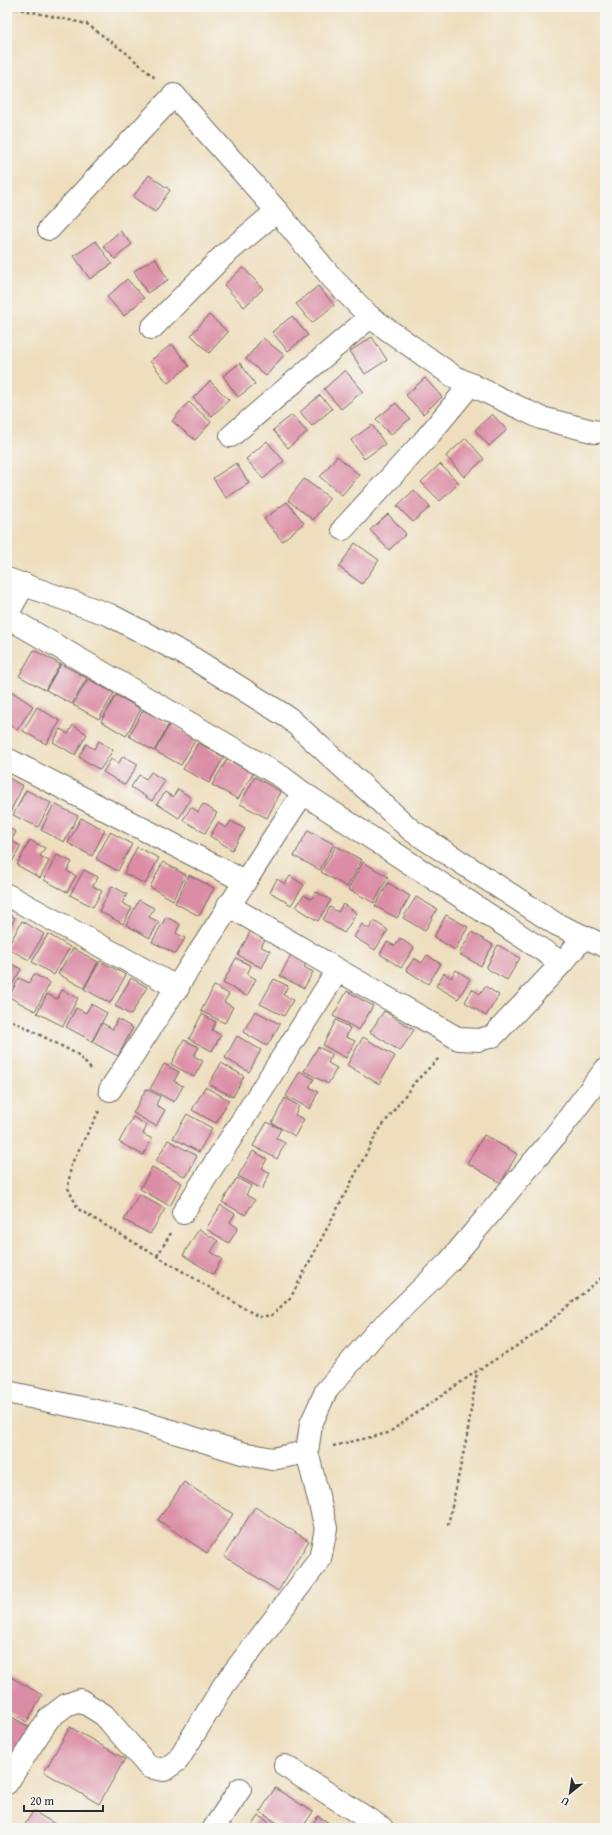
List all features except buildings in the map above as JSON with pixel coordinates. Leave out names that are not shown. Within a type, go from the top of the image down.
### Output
[{"type":"street","points":[[48,229],[174,96],[277,211],[332,278],[370,316],[453,376],[541,418],[596,432],[605,431]]},
{"type":"street","points":[[152,328],[224,256],[277,211]]},
{"type":"street","points":[[231,436],[370,316]]},
{"type":"street","points":[[343,529],[423,442],[471,384]]},
{"type":"street","points":[[562,963],[303,793],[282,777],[7,616],[15,582],[110,615],[194,659],[289,718],[410,830],[556,924],[605,946]]},
{"type":"street","points":[[7,759],[244,881]]},
{"type":"street","points":[[110,1090],[178,988],[228,905],[303,793]]},
{"type":"street","points":[[7,895],[178,988]]},
{"type":"street","points":[[228,905],[338,970],[459,1038],[479,1040],[493,1036],[562,963],[584,937]]},
{"type":"street","points":[[183,1213],[338,970]]},
{"type":"street","points":[[7,1783],[49,1718],[66,1705],[80,1700],[104,1715],[149,1767],[164,1770],[178,1760],[224,1685],[320,1559],[326,1528],[307,1452],[311,1424],[326,1391],[374,1335],[449,1262],[556,1136],[605,1070]]},
{"type":"street","points":[[7,1392],[129,1418],[242,1453],[272,1459],[307,1452]]},
{"type":"street","points":[[285,1766],[382,1828]]},
{"type":"street","points":[[214,1828],[240,1789]]},
{"type":"path","points":[[10,7],[87,24],[125,52],[174,96]]},
{"type":"path","points":[[307,1452],[388,1433],[477,1371],[531,1337],[605,1275]]},
{"type":"path","points":[[448,1525],[467,1436],[477,1371]]}]
